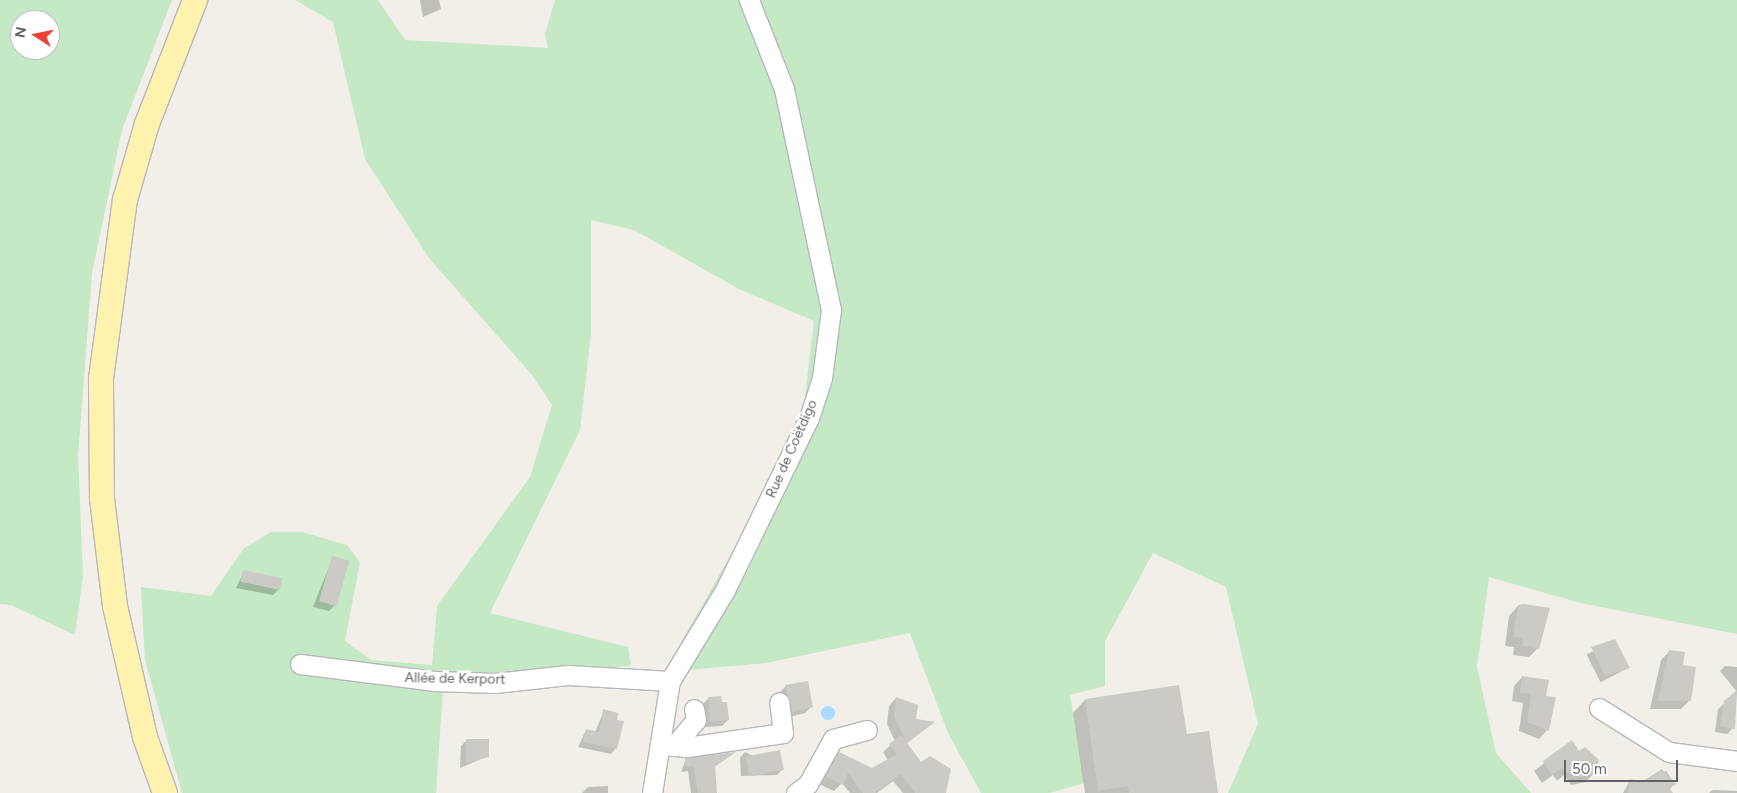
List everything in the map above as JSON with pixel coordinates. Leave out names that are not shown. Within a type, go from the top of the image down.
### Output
[{"type":"main road","points":[[164,793],[145,737],[115,606],[102,498],[101,379],[125,200],[147,124],[195,0]]},
{"type":"street","name":"Rue de Coëtdigo","points":[[656,790],[669,745],[670,681],[724,592],[809,418],[822,378],[831,310],[784,89],[749,0]]},
{"type":"street","name":"Allée de Kerport","points":[[300,664],[434,681],[495,683],[568,675],[670,681]]},
{"type":"street","points":[[669,745],[784,733],[779,702]]},
{"type":"street","points":[[1599,708],[1670,752],[1737,761]]},
{"type":"street","points":[[669,745],[696,720],[694,709]]},
{"type":"street","points":[[796,793],[808,784],[833,740],[867,730]]},
{"type":"green space","points":[[0,0],[172,0],[122,130],[92,273],[78,456],[83,576],[75,635],[11,605],[0,604]]},
{"type":"green space","points":[[295,0],[378,0],[405,40],[548,48],[545,34],[555,0],[1737,0],[1737,634],[1581,603],[1489,577],[1477,667],[1496,753],[1531,793],[1228,793],[1258,724],[1226,587],[1153,553],[1105,641],[1105,686],[1070,695],[1084,783],[1050,793],[981,793],[948,733],[910,633],[766,663],[664,672],[737,544],[804,404],[814,321],[739,289],[634,230],[591,220],[591,333],[580,430],[490,613],[628,647],[631,666],[444,675],[436,793],[182,793],[145,660],[141,587],[211,596],[244,548],[271,532],[302,532],[347,545],[360,562],[345,641],[371,660],[432,665],[437,606],[530,477],[552,405],[532,375],[429,258],[365,159],[333,22]]},
{"type":"water","points":[[825,706],[831,706],[835,713],[831,720],[825,720],[821,716],[821,710]]},
{"type":"building","points":[[332,556],[349,561],[336,606],[319,601]]},
{"type":"building","points":[[243,570],[282,578],[280,590],[241,582]]},
{"type":"building","points":[[1524,604],[1550,608],[1539,649],[1522,646],[1523,638],[1513,637],[1518,605]]},
{"type":"building","points":[[1615,639],[1630,668],[1605,676],[1591,647]]},
{"type":"building","points":[[1669,650],[1685,652],[1683,665],[1696,667],[1691,701],[1658,701]]},
{"type":"building","points":[[1522,676],[1549,680],[1546,696],[1556,697],[1549,731],[1527,722],[1531,694],[1520,693]]},
{"type":"building","points":[[808,681],[813,707],[792,713],[785,685]]},
{"type":"building","points":[[1179,685],[1187,734],[1209,731],[1218,793],[1129,793],[1128,786],[1098,791],[1085,699]]},
{"type":"building","points":[[1737,690],[1735,729],[1720,727],[1724,701]]},
{"type":"building","points":[[721,696],[722,702],[727,702],[729,720],[710,722],[708,697]]},
{"type":"building","points":[[896,697],[918,705],[916,719],[935,722],[907,743],[921,762],[930,756],[951,769],[946,793],[915,793],[901,774],[875,793],[863,793],[848,773],[843,785],[825,776],[839,752],[872,768],[897,754],[889,744],[901,735],[906,742],[894,716]]},
{"type":"building","points":[[603,709],[618,713],[617,720],[624,721],[617,749],[583,742],[586,729],[599,732]]},
{"type":"building","points":[[466,739],[489,739],[489,757],[466,763]]},
{"type":"building","points":[[1572,740],[1579,751],[1585,747],[1599,760],[1596,773],[1580,777],[1574,767],[1566,773],[1563,767],[1552,775],[1543,761]]},
{"type":"building","points":[[780,750],[784,770],[749,776],[746,757]]},
{"type":"building","points":[[736,752],[715,765],[717,793],[698,793],[693,766],[686,767],[685,758]]},
{"type":"building","points":[[1662,769],[1676,784],[1669,788],[1673,793],[1628,793],[1630,779],[1643,781]]}]
